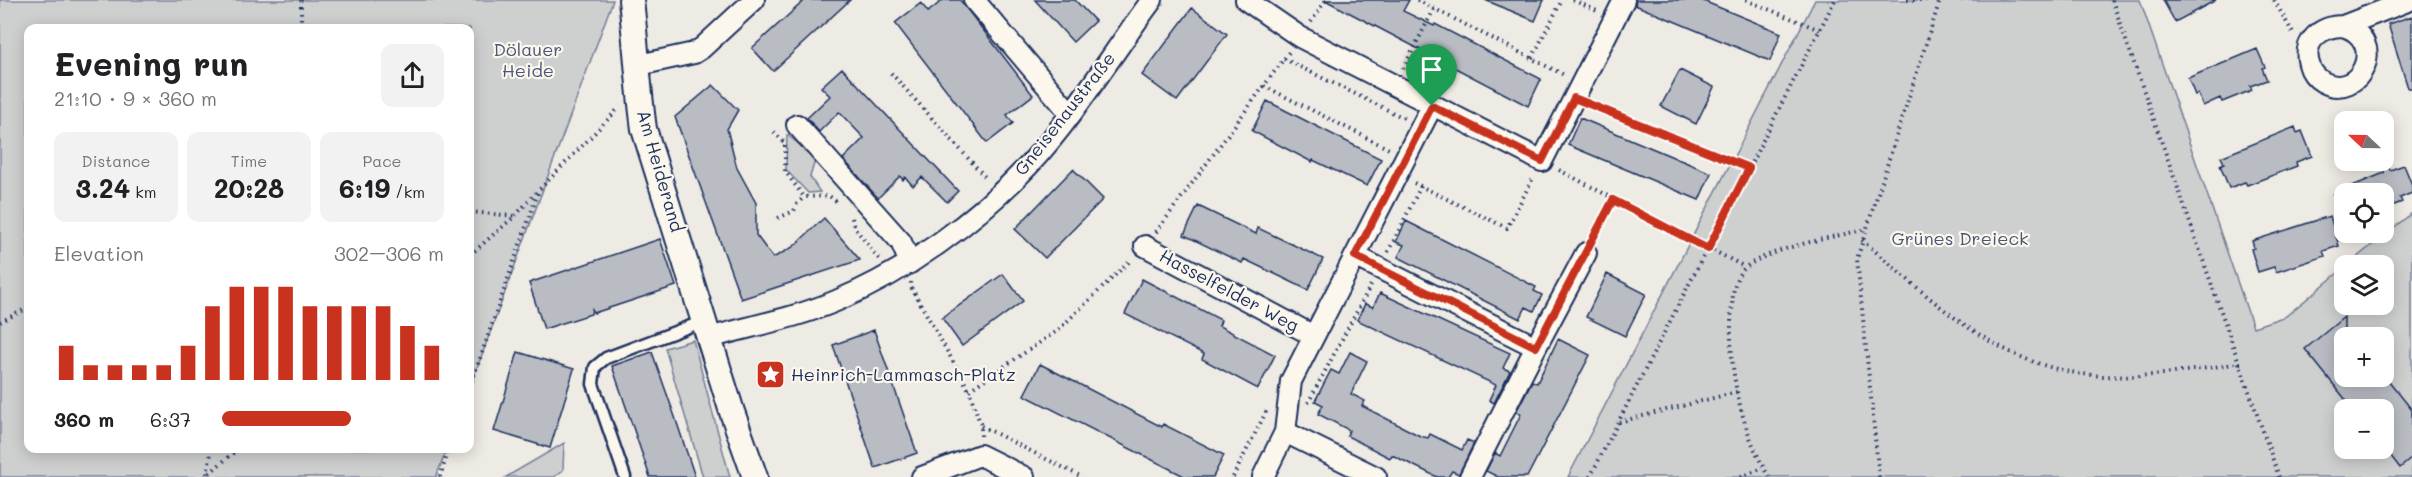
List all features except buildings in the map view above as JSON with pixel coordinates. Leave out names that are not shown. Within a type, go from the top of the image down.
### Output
[{"type":"street","name":"Am Heiderand","points":[[631,0],[639,65],[638,89],[644,129],[707,330]]},
{"type":"street","points":[[639,65],[694,53],[754,0]]},
{"type":"street","points":[[974,0],[1070,113]]},
{"type":"street","name":"Gneisenaustraße","points":[[707,330],[836,301],[910,263],[969,219],[1029,164],[1070,113],[1152,0]]},
{"type":"street","points":[[1246,0],[1300,37],[1542,161],[1624,0]]},
{"type":"street","points":[[2343,26],[2358,34],[2365,42],[2367,60],[2364,70],[2357,78],[2345,85],[2325,83],[2316,77],[2307,59],[2312,39],[2322,29],[2343,26],[2410,0]]},
{"type":"street","points":[[1263,477],[1285,432],[1291,381],[1432,106]]},
{"type":"street","points":[[797,125],[901,242],[910,263]]},
{"type":"street","name":"Hasselfelder Weg","points":[[1145,246],[1314,336]]},
{"type":"street","points":[[1470,477],[1586,253]]},
{"type":"street","points":[[1355,256],[1536,347]]},
{"type":"street","points":[[707,330],[755,477]]},
{"type":"street","points":[[1285,432],[1376,477]]},
{"type":"street","points":[[922,477],[980,455],[1024,477]]},
{"type":"lane","points":[[625,477],[593,384],[595,367],[606,358],[707,330]]},
{"type":"path","points":[[301,0],[301,24]]},
{"type":"path","points":[[1416,0],[1532,58],[1577,91],[1749,168]]},
{"type":"path","points":[[1532,58],[1563,0]]},
{"type":"path","points":[[1573,0],[1614,18]]},
{"type":"path","points":[[1746,0],[1820,30]]},
{"type":"path","points":[[1590,477],[1836,0]]},
{"type":"path","points":[[1907,0],[1968,0]]},
{"type":"path","points":[[2112,0],[2241,363],[2279,477]]},
{"type":"path","points":[[2274,0],[2307,59]]},
{"type":"path","points":[[1879,477],[1857,259],[1940,1]]},
{"type":"path","points":[[1394,86],[1434,9]]},
{"type":"path","points":[[1284,59],[1422,127]]},
{"type":"path","points":[[891,73],[1000,193]]},
{"type":"path","points":[[1264,86],[1402,166],[1421,186],[1507,228],[1542,161],[1745,267]]},
{"type":"path","points":[[474,252],[515,216],[638,89]]},
{"type":"path","points":[[774,132],[784,142],[785,171],[804,197]]},
{"type":"path","points":[[1285,432],[1312,399],[1421,186]]},
{"type":"path","points":[[474,376],[539,190]]},
{"type":"path","points":[[778,218],[794,211],[804,197],[829,196],[843,206]]},
{"type":"path","points":[[1586,253],[1613,200]]},
{"type":"path","points":[[851,211],[854,227],[891,273]]},
{"type":"path","points":[[474,212],[515,216]]},
{"type":"path","points":[[1768,477],[1737,392],[1730,324],[1737,277],[1745,267],[1765,256],[1866,229]]},
{"type":"path","points":[[1862,240],[1962,324],[1981,338],[2026,361],[2058,370],[2105,376],[2171,372],[2241,363]]},
{"type":"path","points":[[910,263],[911,286],[969,390]]},
{"type":"path","points":[[0,322],[24,310]]},
{"type":"path","points":[[1619,422],[1737,392]]},
{"type":"path","points":[[1233,477],[1269,406]]},
{"type":"path","points":[[981,426],[1082,477]]},
{"type":"path","points":[[208,477],[211,453]]},
{"type":"path","points":[[208,477],[234,453]]},
{"type":"path","points":[[440,477],[447,453]]},
{"type":"path","points":[[1741,477],[1763,468]]},
{"type":"green space","name":"Dölauer Heide","points":[[0,0],[613,0],[474,376],[474,24],[24,24],[24,453],[445,453],[436,477],[0,477]]},
{"type":"green space","name":"Grünes Dreieck","points":[[1815,0],[2140,0],[2253,327],[2286,316],[2334,276],[2334,315],[2394,315],[2394,255],[2360,255],[2374,243],[2394,243],[2394,227],[2412,213],[2412,477],[1568,477]]},
{"type":"green space","points":[[787,135],[816,157],[810,177],[820,192],[808,193],[786,170]]},
{"type":"green space","points":[[693,340],[730,477],[703,477],[665,348]]},
{"type":"green space","points":[[564,443],[563,470],[554,477],[506,477]]},
{"type":"place","name":"Heinrich-Lammasch-Platz","points":[[770,375]]},
{"type":"route","points":[[1574,98],[1749,168],[1708,249],[1613,200],[1536,347],[1355,256],[1432,106],[1542,161],[1574,98]]}]
